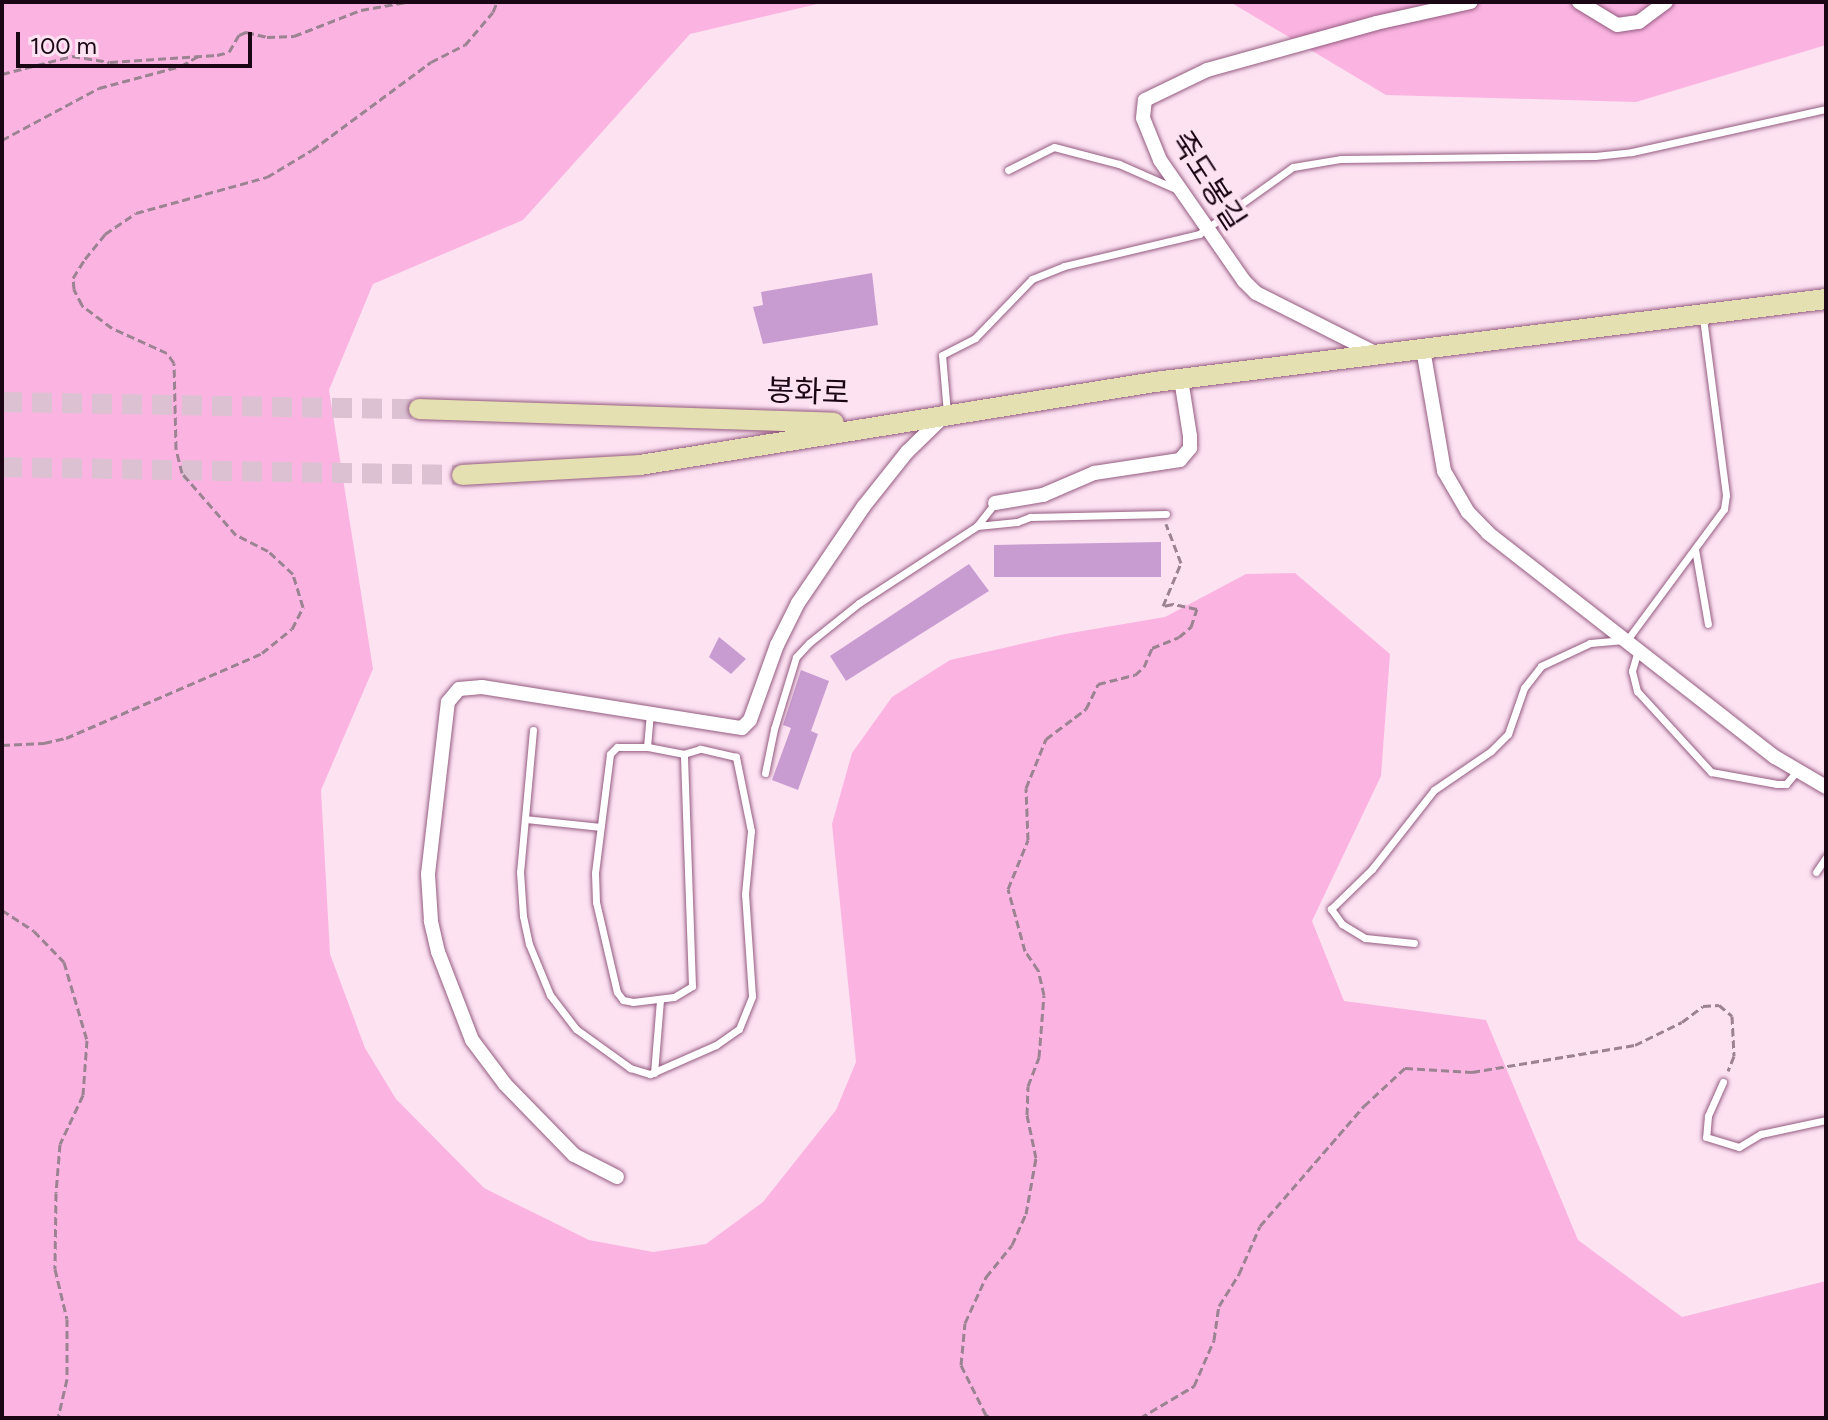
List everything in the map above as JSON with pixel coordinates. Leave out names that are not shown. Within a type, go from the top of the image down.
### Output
[{"type":"main road","points":[[874,425],[1181,379],[1826,299]]},
{"type":"main road","name":"봉화로","points":[[419,409],[874,425]]},
{"type":"main road","name":"봉화로","points":[[462,475],[640,465],[874,425]]},
{"type":"street","name":"죽도봉길","points":[[1378,354],[1256,293],[1207,230],[1148,138],[1143,118],[1145,100],[1207,70],[1376,23],[1471,2]]},
{"type":"street","points":[[1579,2],[1617,25],[1639,22],[1666,2]]},
{"type":"street","points":[[1423,349],[1444,471],[1457,498],[1488,533],[1796,772],[1826,787]]},
{"type":"street","points":[[995,503],[1043,495],[1094,473],[1180,460],[1190,448],[1181,379]]},
{"type":"street","points":[[617,1177],[594,1168],[560,1143],[505,1084],[472,1040],[438,952],[427,895],[428,874],[446,712],[452,695],[470,686],[742,728],[750,720],[777,645],[798,603],[898,462],[947,413]]},
{"type":"lane","points":[[947,413],[942,355],[975,338],[1032,279],[1064,266],[1185,239],[1207,230],[1256,190],[1305,163],[1341,159],[1595,156],[1683,141],[1826,109]]},
{"type":"lane","points":[[1008,170],[1054,147],[1119,164],[1180,191]]},
{"type":"lane","points":[[1703,314],[1726,502],[1719,518],[1633,644],[1632,671],[1637,691],[1711,772],[1777,784],[1786,784],[1796,772]]},
{"type":"lane","points":[[765,773],[774,729],[796,657],[859,603],[977,526],[995,503]]},
{"type":"lane","points":[[977,526],[1017,522],[1030,517],[1164,514]]},
{"type":"lane","points":[[1695,549],[1708,624]]},
{"type":"lane","points":[[1414,943],[1365,938],[1342,924],[1331,909],[1372,869],[1434,790],[1491,751],[1508,734],[1532,674],[1570,650],[1599,642],[1633,644]]},
{"type":"lane","points":[[647,747],[650,715]]},
{"type":"lane","points":[[533,730],[520,872],[523,916],[537,966],[550,995],[576,1029],[601,1050],[638,1072],[654,1073],[716,1045],[739,1029],[752,996],[745,894],[751,831],[736,757],[700,749],[684,754],[647,747],[617,747],[610,754],[600,827],[595,873],[596,902],[617,992],[623,1000],[633,1002],[660,1000],[674,997],[692,986],[694,974],[684,754]]},
{"type":"lane","points":[[525,819],[600,827]]},
{"type":"lane","points":[[1816,872],[1826,857]]},
{"type":"lane","points":[[654,1073],[660,1000]]},
{"type":"lane","points":[[1723,1082],[1708,1116],[1706,1137],[1739,1147],[1761,1134],[1826,1120]]},
{"type":"path","points":[[2,74],[72,56],[110,62],[229,52],[239,35],[246,32],[267,37],[294,36],[361,10],[406,2]]},
{"type":"path","points":[[2,745],[44,743],[66,738],[262,653],[292,629],[303,607],[293,574],[268,551],[236,535],[182,473],[176,449],[174,363],[167,353],[112,328],[82,305],[74,289],[73,278],[85,259],[105,234],[136,213],[267,177],[312,150],[431,62],[465,45],[493,12],[497,2]]},
{"type":"path","points":[[2,140],[99,88],[181,66],[201,54]]},
{"type":"path","points":[[991,1418],[978,1402],[961,1365],[965,1323],[986,1277],[1012,1245],[1026,1214],[1036,1158],[1027,1115],[1028,1086],[1039,1057],[1044,995],[1038,970],[1025,951],[1008,889],[1028,840],[1026,788],[1046,739],[1086,709],[1098,684],[1135,675],[1144,667],[1152,648],[1179,637],[1191,627],[1197,609],[1173,604],[1163,606],[1181,563],[1164,514]]},
{"type":"path","points":[[2,910],[34,931],[64,962],[87,1040],[83,1095],[60,1144],[58,1168],[53,1239],[55,1269],[67,1319],[67,1379],[58,1418]]},
{"type":"path","points":[[1140,1418],[1194,1386],[1214,1340],[1219,1306],[1239,1274],[1260,1226],[1364,1106],[1405,1068],[1472,1072],[1635,1045],[1682,1022],[1703,1006],[1719,1005],[1732,1016],[1734,1056],[1723,1082]]},
{"type":"shaded area","points":[[2,2],[826,2],[690,34],[523,220],[373,284],[329,390],[373,669],[321,790],[330,954],[365,1048],[396,1099],[484,1188],[589,1240],[653,1252],[706,1244],[763,1202],[836,1110],[856,1062],[832,824],[852,753],[892,697],[950,660],[1065,634],[1165,617],[1246,574],[1295,573],[1390,654],[1381,776],[1312,921],[1344,1001],[1486,1020],[1578,1240],[1682,1317],[1826,1281],[1826,1418],[2,1418]]},
{"type":"shaded area","points":[[1230,2],[1826,2],[1826,45],[1636,102],[1386,95]]},
{"type":"building","points":[[872,273],[878,325],[763,344],[753,307],[763,305],[761,292]]},
{"type":"building","points":[[1161,542],[1161,577],[994,577],[994,545]]},
{"type":"building","points":[[969,564],[989,591],[846,681],[830,656]]},
{"type":"building","points":[[719,637],[746,659],[731,674],[709,657]]},
{"type":"building","points":[[801,670],[829,681],[811,731],[818,734],[798,790],[772,780],[791,728],[783,725]]},
{"type":"tunnel","points":[[2,402],[419,409]]},
{"type":"tunnel","points":[[2,467],[462,475]]}]
